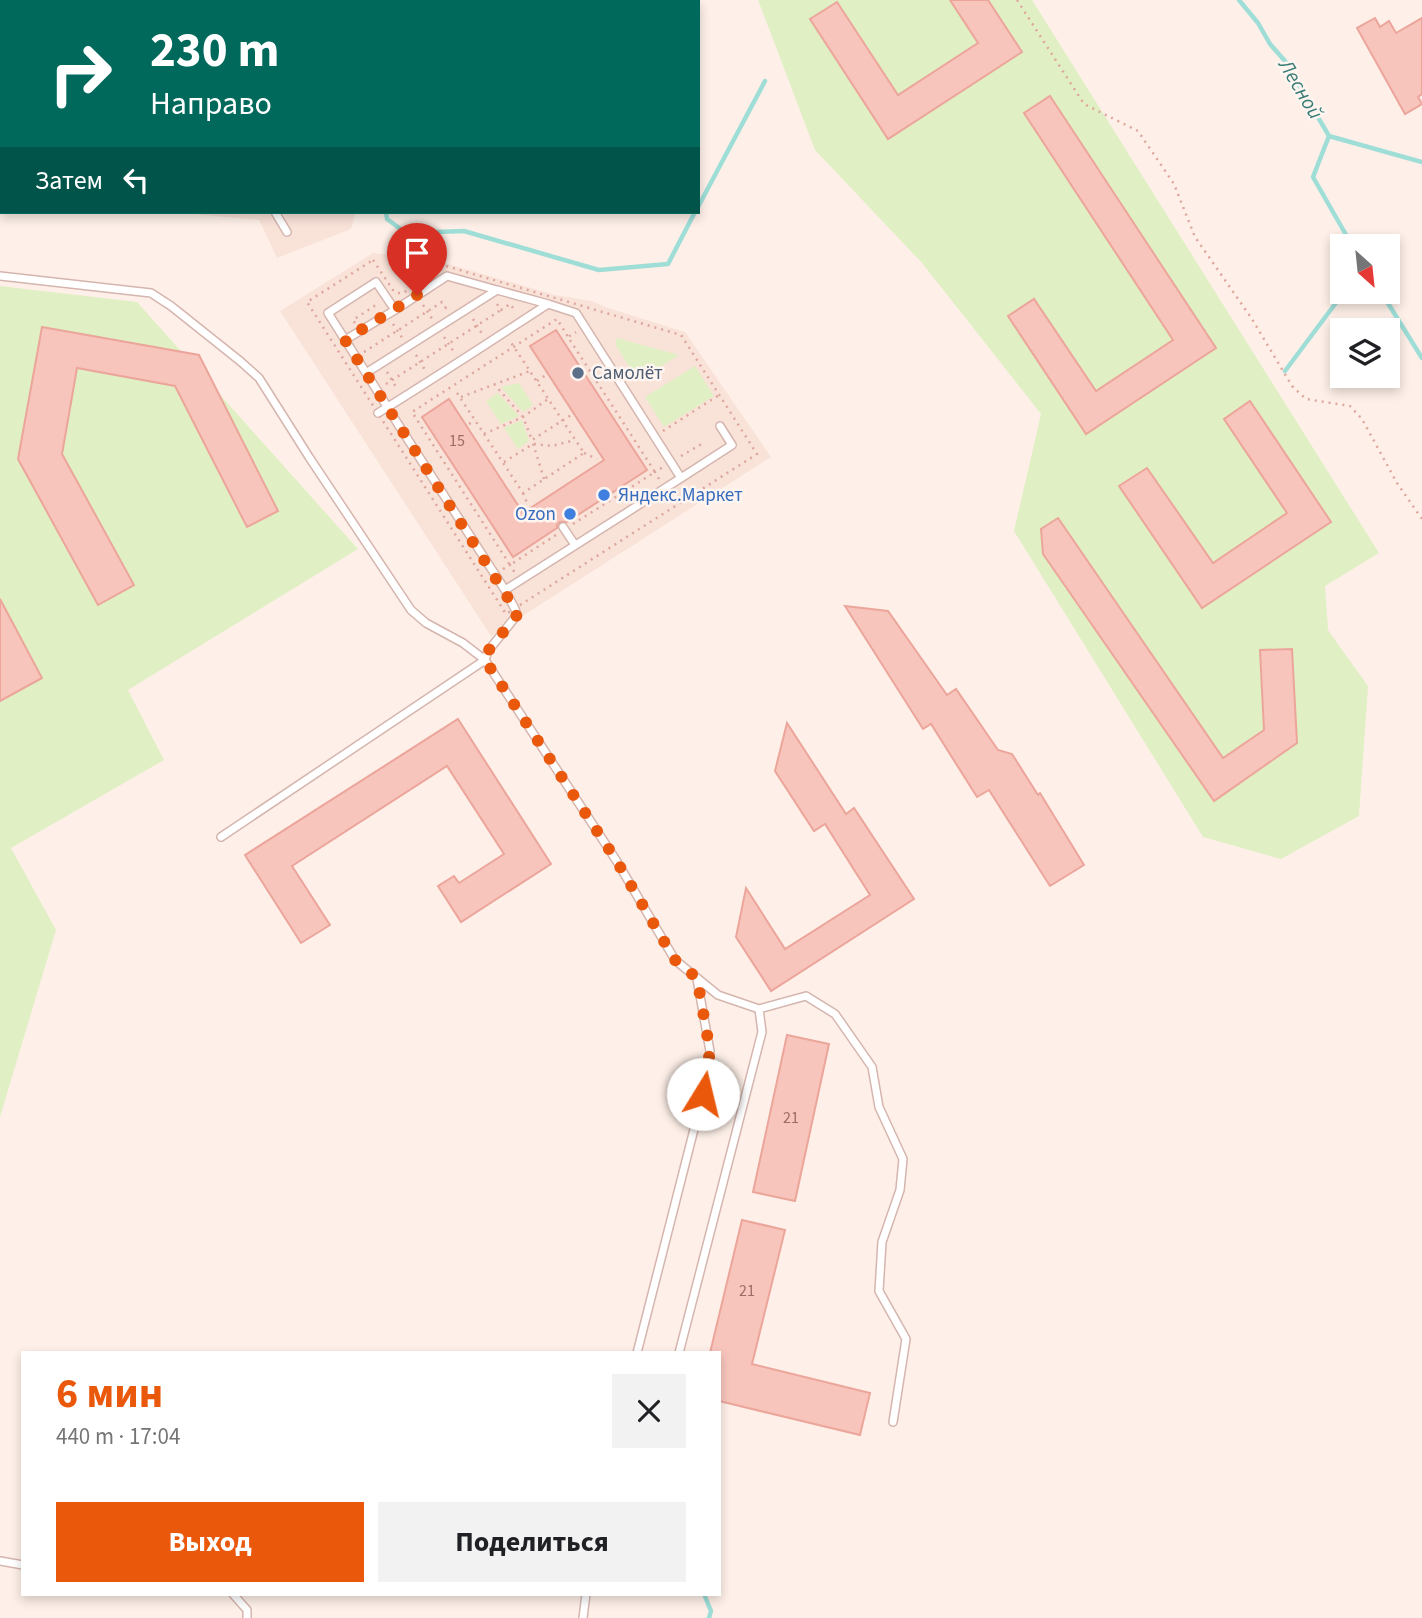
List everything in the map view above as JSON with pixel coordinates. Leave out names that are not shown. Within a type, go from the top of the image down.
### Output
[{"type":"lane","points":[[276,214],[287,232]]},
{"type":"lane","points":[[0,276],[150,293],[171,306],[240,361],[259,378],[411,610],[426,623],[463,643],[485,660],[616,860],[675,960],[718,995],[760,1009],[806,996],[835,1014],[872,1067],[879,1107],[903,1159],[900,1190],[883,1242],[879,1290],[906,1339],[893,1422]]},
{"type":"lane","points":[[345,340],[447,276],[494,292],[576,313],[681,478]]},
{"type":"lane","points":[[222,837],[485,660],[488,651],[517,615],[505,590],[328,313],[376,282],[395,310]]},
{"type":"lane","points":[[366,373],[494,292]]},
{"type":"lane","points":[[378,413],[548,304]]},
{"type":"lane","points":[[505,590],[732,445],[720,426]]},
{"type":"lane","points":[[564,528],[575,545]]},
{"type":"lane","points":[[638,1351],[703,1094],[710,1051],[697,978]]},
{"type":"lane","points":[[679,1351],[762,1032],[760,1009]]},
{"type":"lane","points":[[0,1561],[21,1565]]},
{"type":"lane","points":[[235,1596],[247,1610],[247,1618]]},
{"type":"lane","points":[[583,1618],[586,1596]]},
{"type":"path","points":[[1017,0],[1084,104],[1138,131],[1174,184],[1195,237],[1252,319],[1292,386],[1306,399],[1350,406],[1362,419],[1397,483],[1422,519]]},
{"type":"path","points":[[307,302],[373,260],[397,293],[403,293],[446,266],[681,335],[757,454],[506,614]]},
{"type":"path","points":[[494,292],[501,310]]},
{"type":"path","points":[[355,323],[353,320],[379,303]]},
{"type":"path","points":[[377,390],[510,304],[530,336]]},
{"type":"path","points":[[495,575],[510,565],[564,528],[655,472],[557,319],[412,412],[510,565],[520,580]]},
{"type":"path","points":[[568,337],[584,326]]},
{"type":"path","points":[[505,333],[584,453],[597,459]]},
{"type":"path","points":[[527,503],[459,395],[530,372]]},
{"type":"path","points":[[537,381],[546,375]]},
{"type":"path","points":[[494,384],[523,417],[544,479]]},
{"type":"path","points":[[654,436],[719,395]]},
{"type":"path","points":[[484,434],[523,417],[548,399]]},
{"type":"path","points":[[503,463],[571,415]]},
{"type":"path","points":[[469,424],[475,420]]},
{"type":"path","points":[[533,442],[552,446],[575,440]]},
{"type":"path","points":[[671,462],[705,442]]},
{"type":"path","points":[[523,493],[584,453]]},
{"type":"shaded area","points":[[193,214],[355,214],[351,229],[277,258],[259,220]]},
{"type":"shaded area","points":[[373,253],[431,259],[555,295],[592,301],[685,332],[771,457],[491,636],[280,311]]},
{"type":"green space","points":[[758,0],[1032,0],[1379,553],[1325,586],[1328,630],[1368,686],[1359,816],[1281,859],[1203,837],[1014,531],[1041,414],[922,263],[815,150]]},
{"type":"green space","points":[[0,286],[137,302],[358,549],[128,690],[164,760],[11,848],[56,930],[0,1117]]},
{"type":"green space","points":[[617,338],[679,355],[638,381],[615,344]]},
{"type":"green space","points":[[695,366],[714,396],[664,427],[645,397]]},
{"type":"green space","points":[[519,383],[533,405],[523,412],[501,387]]},
{"type":"green space","points":[[498,393],[519,416],[501,424],[486,401]]},
{"type":"green space","points":[[522,420],[529,441],[518,449],[504,428]]},
{"type":"building","points":[[950,0],[988,0],[1022,52],[888,139],[810,19],[837,2],[898,95],[978,43]]},
{"type":"building","points":[[1375,18],[1380,27],[1389,21],[1396,33],[1422,18],[1422,94],[1418,97],[1422,104],[1405,114],[1357,28]]},
{"type":"building","points":[[1050,96],[1216,348],[1086,434],[1008,316],[1034,299],[1096,391],[1173,340],[1024,113]]},
{"type":"building","points":[[42,327],[199,355],[278,511],[247,527],[175,386],[77,368],[62,454],[134,585],[98,605],[18,459]]},
{"type":"building","points":[[556,330],[647,470],[567,522],[560,522],[557,528],[513,557],[422,417],[449,399],[523,513],[604,460],[530,346]]},
{"type":"building","points":[[1250,401],[1331,522],[1202,608],[1119,486],[1147,468],[1213,563],[1287,513],[1224,419]]},
{"type":"building","points":[[1058,518],[1223,758],[1264,730],[1260,650],[1292,649],[1297,743],[1214,801],[1043,554],[1041,529]]},
{"type":"building","points":[[0,599],[42,678],[0,701]]},
{"type":"building","points":[[845,606],[888,611],[947,695],[956,689],[998,750],[1012,754],[1038,795],[1040,793],[1084,865],[1050,886],[989,790],[977,797],[931,724],[923,729]]},
{"type":"building","points":[[458,719],[551,864],[461,922],[438,886],[454,876],[459,883],[504,854],[447,766],[292,866],[330,925],[301,943],[245,855]]},
{"type":"building","points":[[787,723],[846,814],[854,808],[914,899],[771,991],[736,937],[746,888],[785,949],[870,895],[825,824],[814,831],[775,771]]},
{"type":"building","points":[[787,1035],[829,1044],[795,1201],[753,1192]]},
{"type":"building","points":[[742,1220],[785,1230],[752,1364],[870,1393],[860,1435],[721,1401],[721,1351],[710,1351]]},
{"type":"waterway","name":"Лесной","points":[[1239,0],[1285,61],[1329,136],[1422,162]]},
{"type":"waterway","points":[[700,203],[765,81]]},
{"type":"waterway","points":[[1329,136],[1313,177],[1346,234]]},
{"type":"waterway","points":[[386,214],[387,219],[406,233],[464,231],[599,270],[668,264],[694,214]]},
{"type":"waterway","points":[[1285,371],[1335,304]]},
{"type":"waterway","points":[[1388,304],[1422,358]]},
{"type":"waterway","points":[[705,1596],[711,1611],[709,1618]]},
{"type":"place","name":"Самолёт","points":[[578,373]]},
{"type":"place","name":"Яндекс.Маркет","points":[[604,495]]},
{"type":"place","name":"Ozon","points":[[570,514]]},
{"type":"route","points":[[417,295],[345,340],[515,609],[517,615],[488,651],[485,660],[616,860],[675,960],[697,978],[710,1051],[703,1094]]}]
